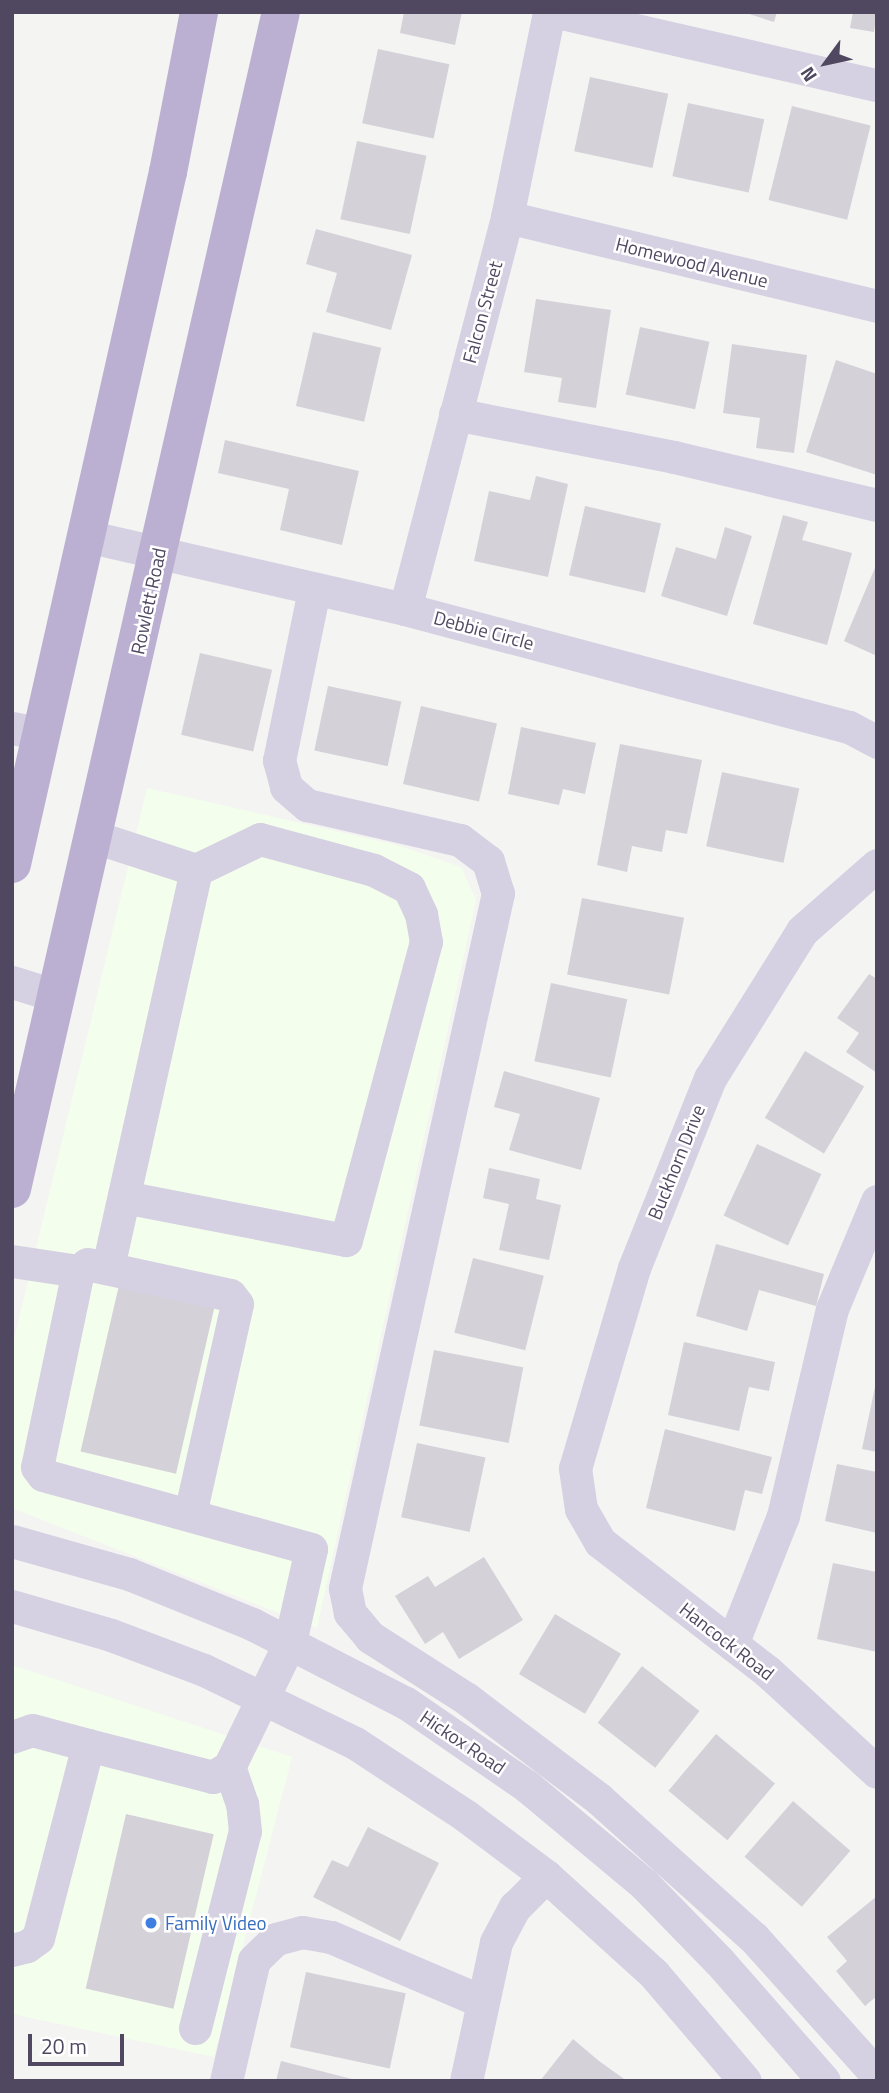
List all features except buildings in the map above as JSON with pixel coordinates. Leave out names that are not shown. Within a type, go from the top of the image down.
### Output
[{"type":"main road","points":[[12,864],[27,731],[86,536],[168,172],[199,12]]},
{"type":"main road","name":"Rowlett Road","points":[[12,1189],[281,12]]},
{"type":"street","name":"Falcon Street","points":[[405,609],[507,217],[549,12]]},
{"type":"street","points":[[556,12],[877,85]]},
{"type":"street","name":"Homewood Avenue","points":[[507,217],[877,306]]},
{"type":"street","points":[[455,414],[674,457],[877,505]]},
{"type":"street","name":"Debbie Circle","points":[[86,536],[157,555],[405,609],[849,727],[877,742]]},
{"type":"street","points":[[314,590],[278,760],[286,787],[307,805],[460,840],[488,861],[498,893],[345,1588],[350,1612],[370,1637],[467,1699],[599,1799],[754,1938],[877,2075]]},
{"type":"street","points":[[94,836],[196,870],[260,839],[374,870],[409,888],[421,914],[426,942],[346,1240],[124,1197]]},
{"type":"street","name":"Buckhorn Drive","points":[[581,1509],[575,1468],[630,1282],[710,1078],[802,931],[877,864]]},
{"type":"street","points":[[12,1737],[32,1730],[213,1777],[229,1767],[261,1696],[290,1642],[311,1549],[43,1475],[37,1466],[93,1269],[124,1197],[196,870]]},
{"type":"street","points":[[12,982],[57,996]]},
{"type":"street","points":[[732,1644],[783,1516],[832,1309],[877,1201]]},
{"type":"street","points":[[12,1261],[93,1269],[230,1295],[237,1304],[190,1515]]},
{"type":"street","name":"Hancock Road","points":[[581,1509],[600,1542],[732,1644],[877,1772]]},
{"type":"street","name":"Hickox Road","points":[[12,1541],[129,1574],[290,1642],[406,1703],[528,1787],[644,1884],[719,1961],[824,2081]]},
{"type":"street","points":[[12,1606],[111,1635],[261,1696],[355,1744],[466,1816],[545,1876],[654,1974],[745,2081]]},
{"type":"street","points":[[12,1950],[27,1947],[38,1938],[88,1745]]},
{"type":"street","points":[[195,2028],[245,1831],[242,1804],[229,1767]]},
{"type":"street","points":[[466,2081],[481,2001],[496,1942],[515,1907],[545,1876]]},
{"type":"street","points":[[226,2081],[254,1960],[276,1939],[302,1933],[331,1937],[481,2001]]},
{"type":"shaded area","points":[[147,788],[397,845],[461,867],[476,900],[317,1628],[12,1508],[12,1348]]},
{"type":"shaded area","points":[[12,1665],[292,1757],[214,2057],[12,2014]]},
{"type":"place","name":"Family Video","points":[[151,1923]]}]
